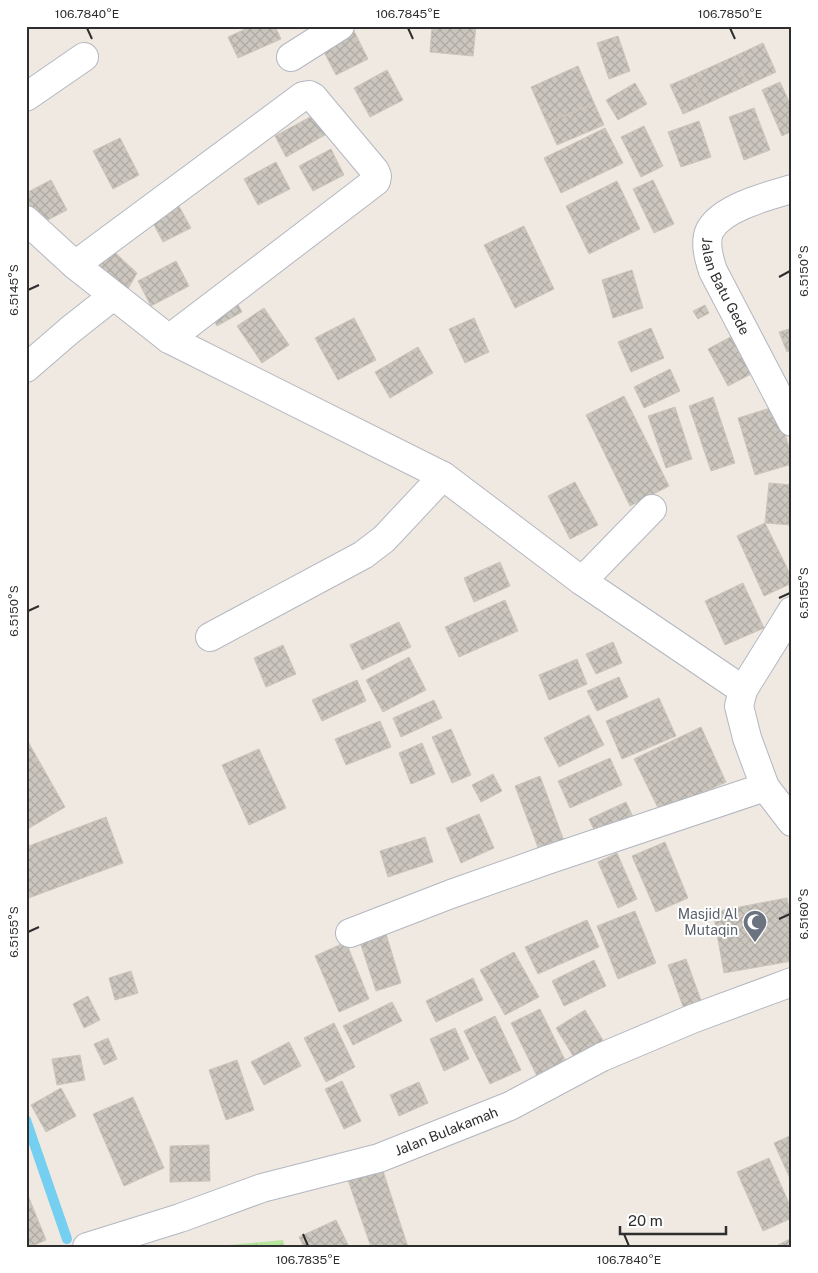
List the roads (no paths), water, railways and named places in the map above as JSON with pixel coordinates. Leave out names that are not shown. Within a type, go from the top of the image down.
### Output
[{"type":"street","points":[[290,57],[340,26]]},
{"type":"street","points":[[26,97],[84,57]]},
{"type":"street","points":[[75,265],[303,96],[314,97],[375,171],[376,181],[169,339]]},
{"type":"street","name":"Jalan Batu Gede","points":[[792,189],[732,210],[718,220],[710,230],[708,242],[709,258],[714,271],[792,422]]},
{"type":"street","points":[[26,220],[75,265],[169,339],[443,476],[582,581],[743,690]]},
{"type":"street","points":[[26,368],[70,330],[114,296]]},
{"type":"street","points":[[210,637],[363,556],[384,539],[443,476]]},
{"type":"street","points":[[582,581],[652,509]]},
{"type":"street","points":[[792,611],[743,690],[739,706],[747,738],[765,787],[792,822]]},
{"type":"street","points":[[350,933],[451,894],[765,787]]},
{"type":"street","name":"Jalan Bulakamah","points":[[87,1247],[180,1218],[262,1188],[379,1158],[510,1106],[611,1053],[692,1019],[792,982]]},
{"type":"waterway","points":[[26,1120],[67,1239]]},
{"type":"place","name":"Masjid Al Mutaqin","points":[[755,943]]}]
